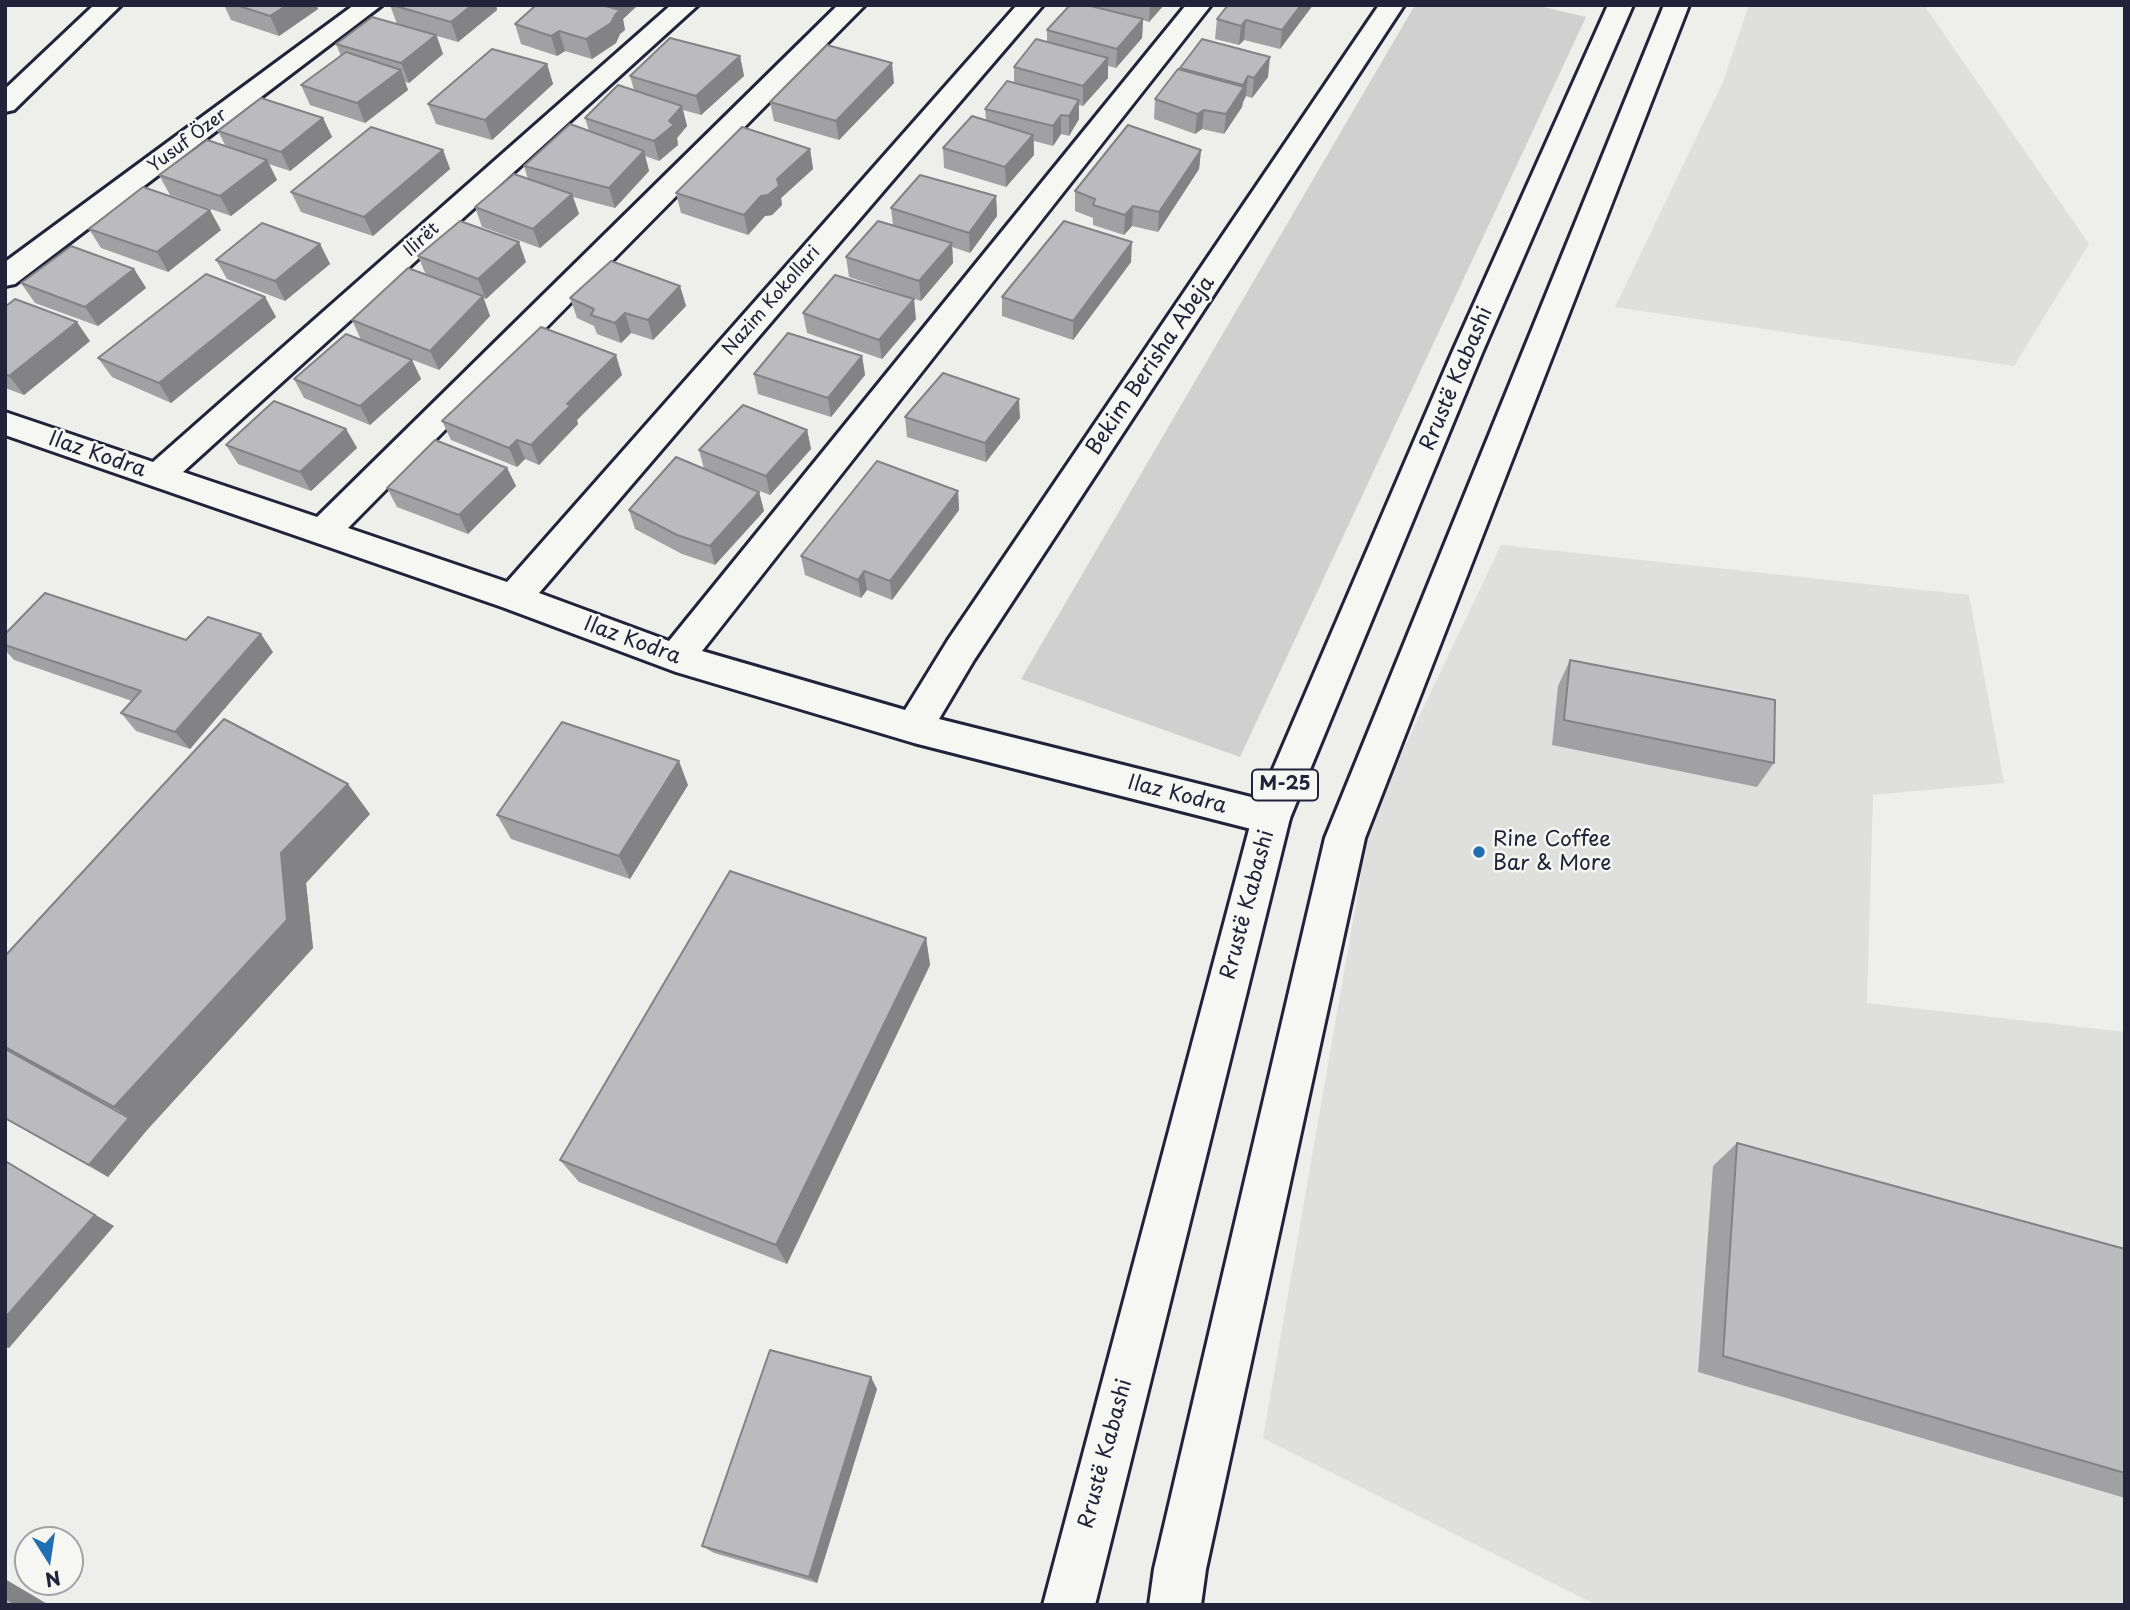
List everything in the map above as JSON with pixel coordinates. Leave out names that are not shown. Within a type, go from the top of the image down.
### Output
[{"type":"street","points":[[5,104],[109,5]]},
{"type":"street","name":"Yusuf Özer","points":[[5,277],[370,5]]},
{"type":"street","name":"Ilirët","points":[[158,476],[686,5]]},
{"type":"street","points":[[323,532],[853,5]]},
{"type":"street","name":"Nazim Kokollari","points":[[514,597],[1031,5]]},
{"type":"street","points":[[676,658],[1199,5]]},
{"type":"street","name":"Bekim Berisha Abeja","points":[[914,728],[961,650],[1392,5]]},
{"type":"street","name":"Rrustë Kabashi","points":[[1069,1605],[1271,818],[1467,353],[1620,5]]},
{"type":"street","points":[[1175,1605],[1183,1556],[1345,838],[1671,6]]},
{"type":"street","name":"Ilaz Kodra","points":[[5,423],[514,597],[676,658],[914,728],[1271,818]]},
{"type":"shaded area","points":[[1415,5],[1535,5],[1586,17],[1240,757],[1021,679]]},
{"type":"shaded area","points":[[1749,5],[1924,5],[2089,244],[2014,366],[1615,307],[1723,82]]},
{"type":"shaded area","points":[[1501,545],[1969,595],[2004,783],[1873,795],[1867,1003],[2125,1032],[2125,1605],[1597,1605],[1263,1438],[1371,817]]},
{"type":"building","points":[[236,5],[287,5],[270,16]]},
{"type":"building","points":[[392,5],[472,5],[451,22]]},
{"type":"building","points":[[536,5],[602,5],[620,10],[611,23],[586,39],[559,31],[551,36],[515,24]]},
{"type":"building","points":[[1070,5],[1087,5],[1143,19],[1117,49],[1047,30]]},
{"type":"building","points":[[1228,5],[1301,5],[1282,30],[1246,20],[1241,26],[1217,19]]},
{"type":"building","points":[[372,17],[436,35],[401,63],[336,44]]},
{"type":"building","points":[[670,38],[740,56],[696,96],[630,76]]},
{"type":"building","points":[[1036,39],[1108,58],[1083,86],[1014,67]]},
{"type":"building","points":[[1202,39],[1270,57],[1254,78],[1248,76],[1243,85],[1180,68]]},
{"type":"building","points":[[827,45],[892,63],[836,121],[770,102]]},
{"type":"building","points":[[492,49],[547,64],[485,120],[428,104]]},
{"type":"building","points":[[346,52],[401,70],[357,103],[301,85]]},
{"type":"building","points":[[1178,69],[1244,87],[1226,114],[1204,110],[1197,114],[1155,99]]},
{"type":"building","points":[[1007,81],[1079,100],[1069,116],[1061,115],[1053,126],[985,109]]},
{"type":"building","points":[[618,85],[682,106],[669,121],[674,125],[654,141],[585,118]]},
{"type":"building","points":[[261,98],[323,118],[281,152],[218,131]]},
{"type":"building","points":[[972,116],[1033,135],[1005,167],[943,148]]},
{"type":"building","points":[[570,124],[644,151],[609,188],[524,166]]},
{"type":"building","points":[[1128,125],[1201,150],[1159,212],[1133,206],[1125,215],[1093,205],[1095,199],[1075,191]]},
{"type":"building","points":[[371,127],[443,150],[364,217],[291,192]]},
{"type":"building","points":[[742,127],[810,149],[777,179],[779,186],[768,195],[761,196],[744,215],[676,193]]},
{"type":"building","points":[[207,140],[267,160],[220,196],[159,175]]},
{"type":"building","points":[[514,174],[572,194],[533,229],[475,207]]},
{"type":"building","points":[[920,175],[996,196],[969,233],[891,208]]},
{"type":"building","points":[[143,187],[210,210],[157,252],[89,229]]},
{"type":"building","points":[[460,221],[519,242],[478,279],[418,256]]},
{"type":"building","points":[[878,221],[952,243],[919,281],[846,257]]},
{"type":"building","points":[[1064,221],[1132,242],[1073,321],[1002,297]]},
{"type":"building","points":[[262,223],[320,244],[275,281],[216,260]]},
{"type":"building","points":[[71,246],[134,269],[85,307],[21,283]]},
{"type":"building","points":[[611,261],[680,286],[648,320],[625,313],[615,323],[591,315],[594,309],[570,298]]},
{"type":"building","points":[[408,268],[483,296],[430,351],[352,320]]},
{"type":"building","points":[[206,274],[265,297],[159,383],[98,358]]},
{"type":"building","points":[[835,275],[914,299],[879,340],[803,313]]},
{"type":"building","points":[[15,299],[77,322],[9,376],[5,374],[5,307]]},
{"type":"building","points":[[541,327],[616,355],[531,445],[517,440],[509,448],[442,421]]},
{"type":"building","points":[[788,333],[862,356],[828,398],[754,374]]},
{"type":"building","points":[[346,334],[412,360],[360,406],[294,379]]},
{"type":"building","points":[[943,373],[1019,399],[985,443],[905,417]]},
{"type":"building","points":[[274,401],[346,429],[300,472],[226,445]]},
{"type":"building","points":[[743,405],[807,430],[766,476],[699,450]]},
{"type":"building","points":[[435,440],[507,468],[459,515],[387,488]]},
{"type":"building","points":[[676,457],[759,492],[710,546],[677,535],[629,510]]},
{"type":"building","points":[[877,461],[958,491],[890,581],[864,571],[858,580],[801,556]]},
{"type":"building","points":[[45,593],[186,640],[208,617],[261,634],[175,732],[121,713],[141,691],[5,645],[5,634]]},
{"type":"building","points":[[1570,660],[1775,700],[1774,763],[1564,720]]},
{"type":"building","points":[[224,719],[348,784],[281,853],[287,920],[114,1107],[5,1047],[5,956]]},
{"type":"building","points":[[562,722],[679,761],[619,856],[497,815]]},
{"type":"building","points":[[730,871],[926,938],[776,1245],[560,1160]]},
{"type":"building","points":[[5,1049],[129,1118],[89,1165],[5,1118]]},
{"type":"building","points":[[1737,1143],[2125,1249],[2125,1473],[1723,1356]]},
{"type":"building","points":[[5,1161],[95,1215],[5,1318]]},
{"type":"building","points":[[770,1350],[871,1377],[809,1577],[702,1546]]},
{"type":"building","points":[[5,1598],[18,1605],[5,1605]]},
{"type":"place","name":"Rine Coffee Bar & More","points":[[1479,852]]}]
